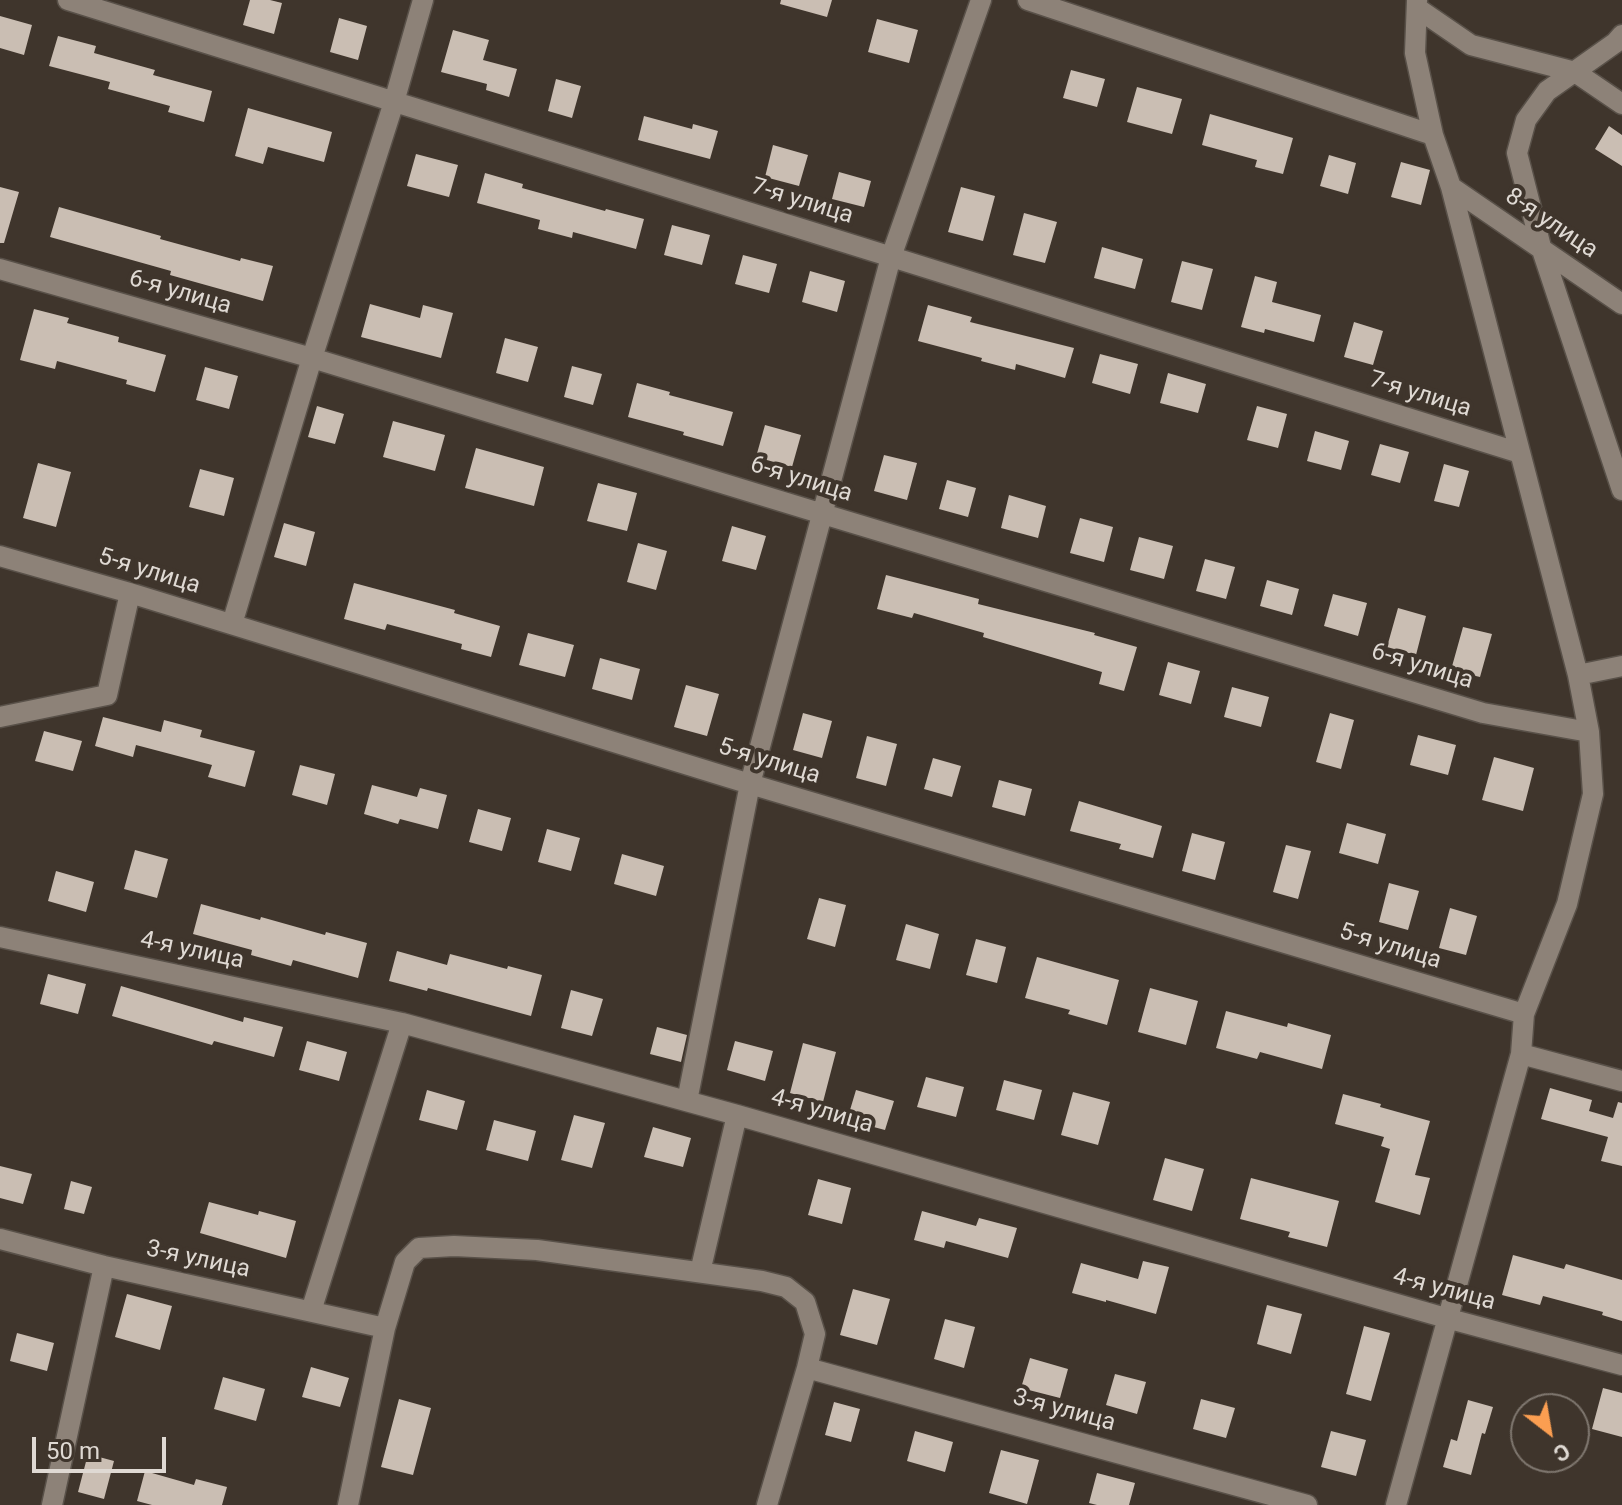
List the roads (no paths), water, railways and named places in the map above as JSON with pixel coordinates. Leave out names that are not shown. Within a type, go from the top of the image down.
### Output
[{"type":"street","name":"7-я улица","points":[[68,0],[1520,453]]},
{"type":"street","points":[[232,624],[423,0]]},
{"type":"street","points":[[687,1101],[750,784],[891,257],[981,0]]},
{"type":"street","points":[[1028,0],[1433,135]]},
{"type":"street","points":[[1396,1505],[1521,1054],[1524,1014],[1567,904],[1593,794],[1589,732],[1578,675],[1451,187],[1433,135],[1415,53],[1417,4]]},
{"type":"street","points":[[1417,4],[1471,45],[1575,72],[1622,104]]},
{"type":"street","points":[[1622,35],[1547,91],[1526,120],[1517,153],[1541,247],[1622,490]]},
{"type":"street","name":"8-я улица","points":[[1451,187],[1622,304]]},
{"type":"street","name":"6-я улица","points":[[0,269],[312,358],[1483,713],[1589,732]]},
{"type":"street","name":"5-я улица","points":[[0,556],[232,624],[750,784],[1524,1014]]},
{"type":"street","points":[[0,717],[107,695],[130,593]]},
{"type":"street","points":[[1578,675],[1622,666]]},
{"type":"street","name":"4-я улица","points":[[0,937],[402,1023],[1622,1365]]},
{"type":"street","points":[[311,1311],[402,1023]]},
{"type":"street","points":[[1521,1054],[1622,1081]]},
{"type":"street","points":[[700,1272],[737,1115]]},
{"type":"street","name":"3-я улица","points":[[0,1239],[104,1266],[385,1328]]},
{"type":"street","points":[[348,1505],[385,1328],[405,1262],[419,1248],[454,1246],[537,1250],[762,1281],[786,1287],[805,1302],[815,1334],[767,1505]]},
{"type":"street","points":[[52,1505],[104,1266]]},
{"type":"street","name":"3-я улица","points":[[807,1368],[1307,1505]]}]
